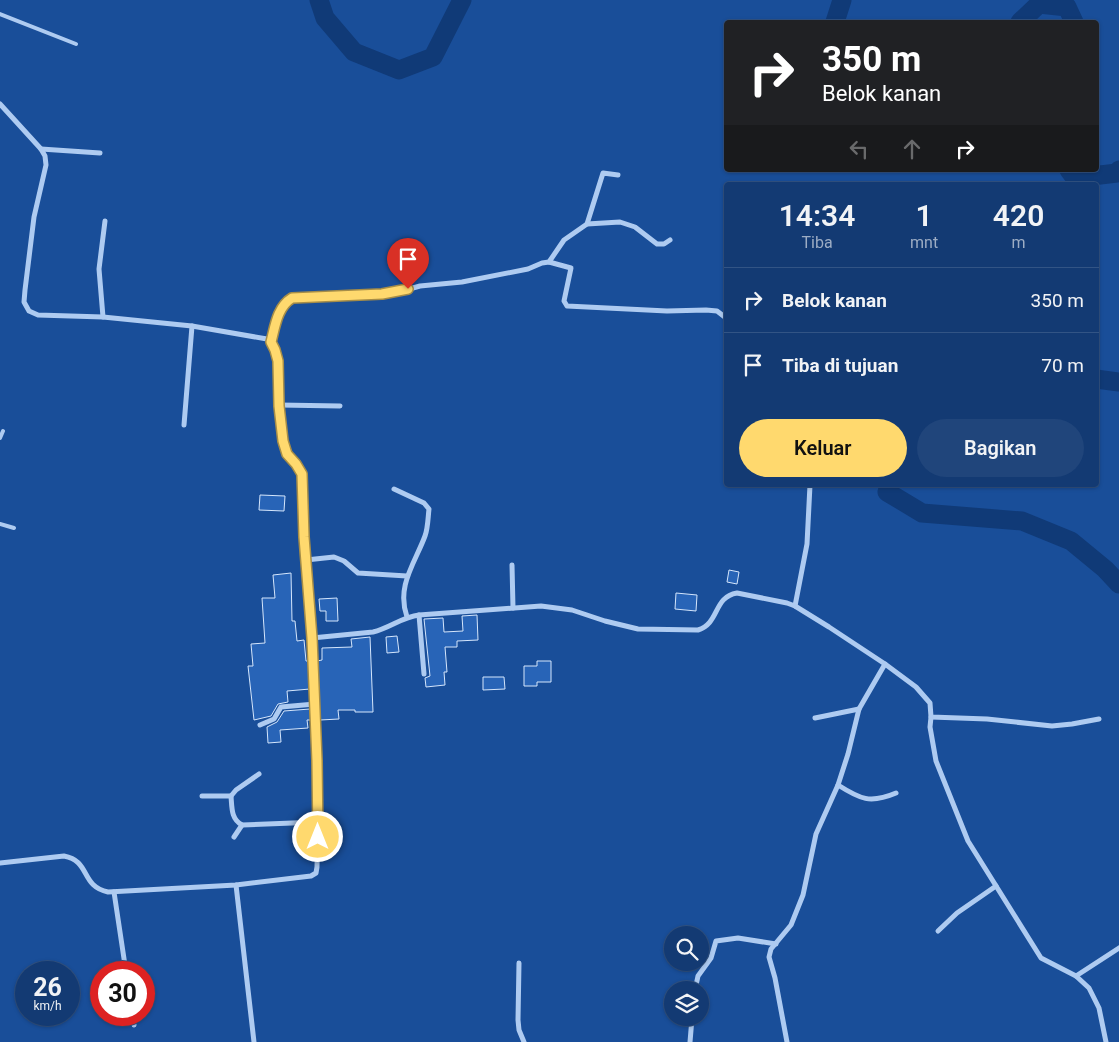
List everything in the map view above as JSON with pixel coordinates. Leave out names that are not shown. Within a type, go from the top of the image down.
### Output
[{"type":"street","points":[[0,104],[41,149],[45,156],[46,165],[34,217],[24,302],[28,311],[38,315],[102,317],[192,326],[267,338],[275,350],[278,361],[279,406],[283,441],[287,454],[302,474],[312,638],[318,867],[316,873],[311,876],[236,885],[114,892],[99,890],[92,885],[79,862],[73,858],[64,856],[0,863]]},
{"type":"street","points":[[41,149],[100,153]]},
{"type":"street","points":[[587,224],[603,173],[618,174]]},
{"type":"street","points":[[102,317],[99,269],[105,221]]},
{"type":"street","points":[[549,262],[564,240],[587,224],[620,222],[635,227],[657,244],[664,244],[670,240]]},
{"type":"street","points":[[271,342],[280,311],[286,302],[292,298],[388,294],[420,286],[462,282],[528,269],[538,264],[549,262],[571,268],[564,301],[567,306],[666,311],[706,310],[717,311],[724,316]]},
{"type":"street","points":[[184,425],[192,326]]},
{"type":"street","points":[[279,406],[340,406]]},
{"type":"street","points":[[795,606],[807,544],[810,487]]},
{"type":"street","points":[[394,489],[424,503],[429,509],[426,534],[407,576],[403,602],[407,617]]},
{"type":"street","points":[[306,560],[334,556],[344,561],[358,574],[407,576]]},
{"type":"street","points":[[512,565],[513,608]]},
{"type":"street","points":[[312,638],[373,632],[382,630],[407,617],[419,615],[541,606],[561,608],[638,629],[698,630],[705,628],[713,619],[718,606],[730,594],[760,596],[795,606],[886,664],[927,698],[932,708],[930,727],[933,746],[944,784],[968,841],[1041,958],[1076,976],[1090,988],[1099,1008],[1106,1042]]},
{"type":"street","points":[[419,615],[424,674]]},
{"type":"street","points":[[787,1042],[775,978],[769,957],[771,948],[791,925],[803,896],[816,834],[838,785],[848,754],[858,709],[886,664]]},
{"type":"street","points":[[260,725],[274,719],[281,706],[314,704]]},
{"type":"street","points":[[816,718],[858,709]]},
{"type":"street","points":[[931,717],[987,719],[1052,726],[1099,719]]},
{"type":"street","points":[[259,774],[236,790],[231,796],[233,816],[237,822],[242,825],[318,822]]},
{"type":"street","points":[[838,785],[855,796],[864,799],[873,800],[896,794]]},
{"type":"street","points":[[202,796],[231,796]]},
{"type":"street","points":[[234,838],[242,825]]},
{"type":"street","points":[[236,885],[254,1042]]},
{"type":"street","points":[[938,932],[957,913],[996,886]]},
{"type":"street","points":[[114,892],[124,961]]},
{"type":"street","points":[[697,981],[698,976],[711,958],[716,941],[738,938],[776,944]]},
{"type":"street","points":[[1076,976],[1119,948]]},
{"type":"street","points":[[519,962],[518,1020],[519,1030],[524,1042]]},
{"type":"street","points":[[690,1042],[691,1026]]},
{"type":"lane","points":[[0,14],[76,44]]},
{"type":"lane","points":[[0,438],[3,431]]},
{"type":"lane","points":[[0,524],[14,528]]},
{"type":"building","points":[[260,495],[285,496],[284,511],[259,510]]},
{"type":"building","points":[[729,570],[739,572],[737,584],[727,582]]},
{"type":"building","points":[[291,573],[292,621],[295,621],[297,641],[304,640],[306,661],[309,661],[310,689],[287,691],[288,702],[278,704],[271,716],[254,720],[248,666],[253,666],[251,644],[265,643],[262,598],[275,598],[273,575]]},
{"type":"building","points":[[676,593],[697,595],[696,611],[675,609]]},
{"type":"building","points":[[337,598],[338,621],[326,621],[326,611],[320,611],[319,599]]},
{"type":"building","points":[[477,615],[478,640],[457,641],[457,647],[445,647],[447,672],[444,672],[445,685],[426,687],[425,678],[430,676],[424,619],[443,618],[444,632],[463,631],[462,616]]},
{"type":"building","points":[[397,636],[399,652],[387,653],[386,637]]},
{"type":"building","points":[[370,637],[373,712],[338,710],[339,719],[320,720],[317,661],[322,660],[322,648],[352,647],[351,639]]},
{"type":"building","points":[[537,661],[551,661],[551,682],[537,682],[537,686],[524,686],[524,666],[537,666]]},
{"type":"building","points":[[483,677],[504,677],[505,689],[483,690]]},
{"type":"building","points":[[310,709],[311,720],[307,720],[308,728],[280,730],[281,742],[268,743],[267,727],[277,722],[284,711]]},
{"type":"waterway","points":[[319,0],[325,18],[354,52],[399,70],[433,57],[462,0]]},
{"type":"waterway","points":[[836,20],[842,0]]},
{"type":"waterway","points":[[1022,20],[1039,4],[1067,7],[1073,20]]},
{"type":"waterway","points":[[1070,172],[1075,178],[1117,173],[1119,170]]},
{"type":"waterway","points":[[1099,379],[1119,382]]},
{"type":"waterway","points":[[888,487],[887,492],[922,513],[1022,521],[1071,541],[1105,569],[1119,584]]},
{"type":"route","points":[[318,837],[312,638],[304,537],[302,474],[287,454],[283,441],[279,406],[278,361],[271,342],[280,311],[286,302],[292,298],[395,293],[408,289]]}]
